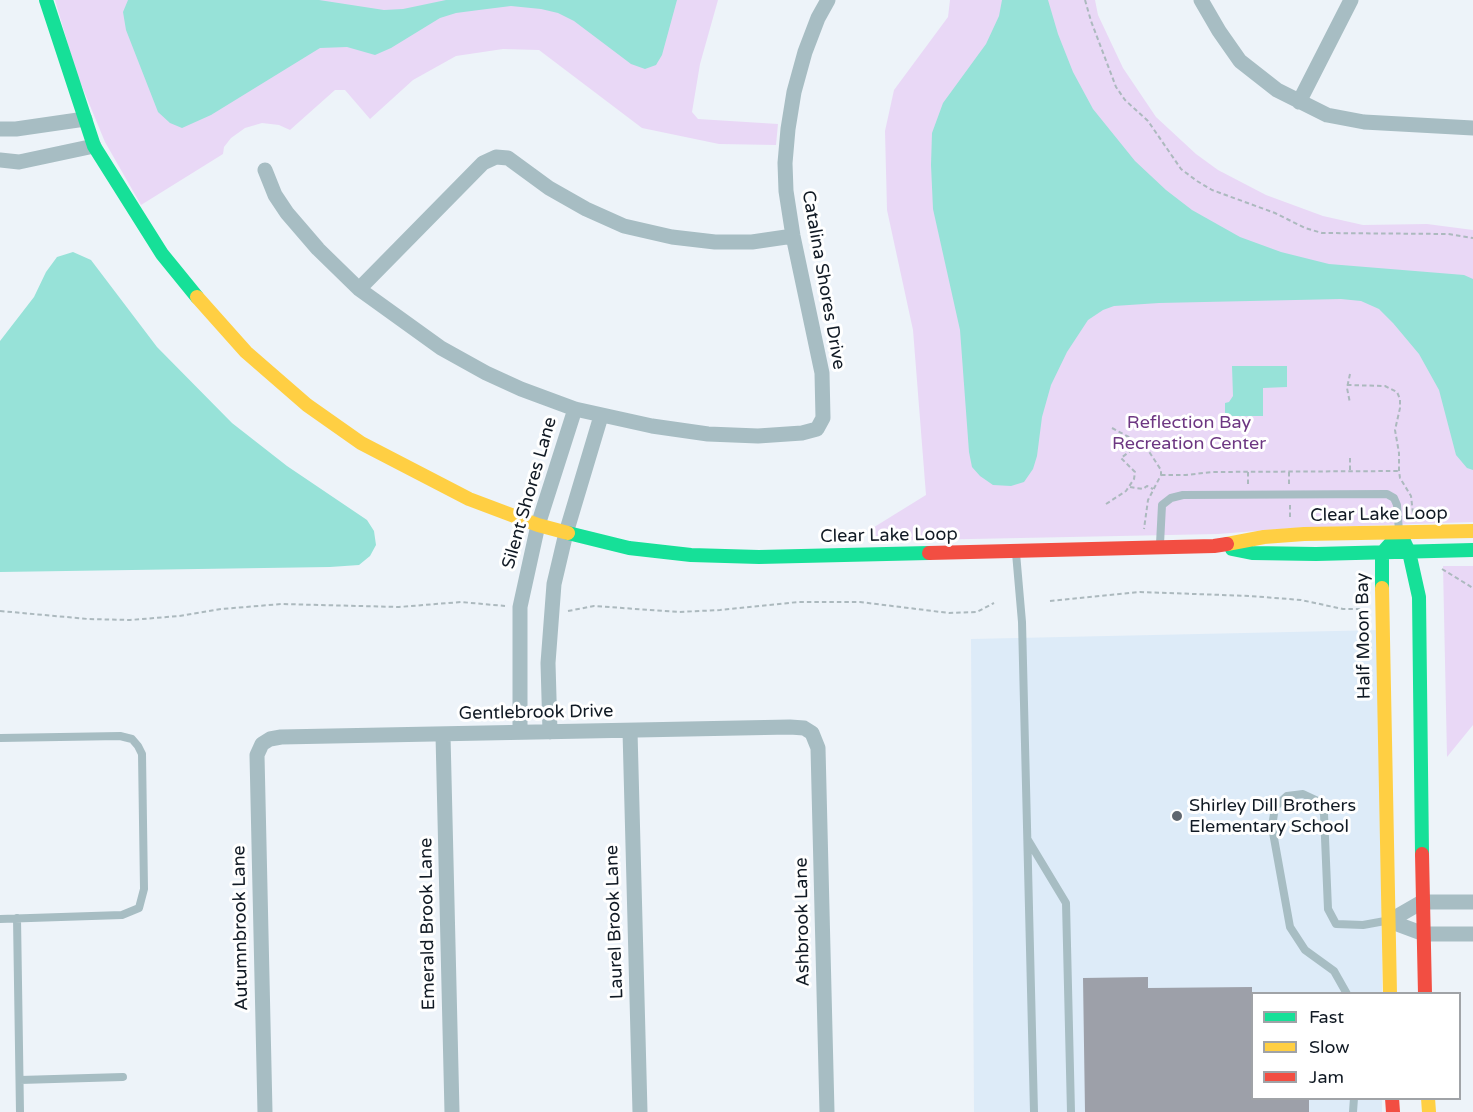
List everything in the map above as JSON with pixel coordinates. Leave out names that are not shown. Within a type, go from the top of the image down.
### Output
[{"type":"street","points":[[0,160],[19,162],[94,146],[46,0]]},
{"type":"street","name":"Catalina Shores Drive","points":[[601,416],[708,434],[758,436],[802,433],[817,429],[823,418],[822,373],[793,236],[786,191],[785,163],[794,92],[805,52],[818,18],[828,0]]},
{"type":"street","points":[[1201,0],[1240,61],[1278,90],[1299,102],[1327,115],[1364,122],[1473,128]]},
{"type":"street","points":[[1299,102],[1351,0]]},
{"type":"street","points":[[0,129],[85,119]]},
{"type":"street","name":"Clear Lake Loop","points":[[94,146],[162,254],[204,306],[246,352],[308,405],[361,443],[469,499],[538,525],[629,548],[691,555],[759,557],[1160,548],[1214,546],[1274,536],[1473,531]]},
{"type":"street","points":[[359,289],[483,163],[496,157],[508,158],[549,188],[586,209],[624,226],[672,237],[715,242],[752,242],[793,236]]},
{"type":"street","points":[[265,170],[275,195],[287,213],[318,249],[359,289],[441,348],[486,373],[521,389],[601,416],[566,532],[554,592],[548,663],[550,732]]},
{"type":"street","name":"Silent Shores Lane","points":[[520,732],[520,607],[538,525],[575,409]]},
{"type":"street","points":[[1400,532],[1409,552],[1419,597],[1425,992]]},
{"type":"street","name":"Half Moon Bay","points":[[1390,992],[1381,630],[1382,553],[1400,532]]},
{"type":"street","name":"Clear Lake Loop","points":[[1214,546],[1252,553],[1473,550]]},
{"type":"street","name":"Gentlebrook Drive","points":[[261,744],[270,738],[281,737],[520,732],[790,727],[804,728],[812,733]]},
{"type":"street","name":"Laurel Brook Lane","points":[[630,730],[640,1112]]},
{"type":"street","name":"Ashbrook Lane","points":[[812,733],[818,748],[827,1112]]},
{"type":"street","name":"Emerald Brook Lane","points":[[443,735],[452,1112]]},
{"type":"street","name":"Autumnbrook Lane","points":[[261,744],[257,756],[265,1112]]},
{"type":"street","points":[[1389,921],[1422,902],[1473,902]]},
{"type":"street","points":[[1389,921],[1424,934],[1473,934]]},
{"type":"lane","points":[[1160,548],[1162,505],[1171,498],[1183,495],[1387,494],[1394,498],[1397,505],[1400,532]]},
{"type":"lane","points":[[1016,551],[1022,622],[1034,1112]]},
{"type":"lane","points":[[0,738],[120,736],[132,739],[142,754],[144,889],[140,908],[122,915],[0,919]]},
{"type":"lane","points":[[1346,992],[1334,971],[1305,950],[1290,927],[1272,827],[1275,807],[1287,796],[1303,794],[1318,801],[1324,814],[1328,909],[1336,924],[1363,925],[1389,921]]},
{"type":"lane","points":[[1028,839],[1066,903],[1071,1112]]},
{"type":"lane","points":[[16,918],[20,1112]]},
{"type":"lane","points":[[20,1080],[123,1077]]},
{"type":"path","points":[[1086,0],[1091,21],[1116,87],[1125,100],[1148,121],[1181,168],[1197,181],[1212,190],[1322,233],[1448,234],[1473,238]]},
{"type":"path","points":[[1350,374],[1347,385],[1350,403]]},
{"type":"path","points":[[1347,385],[1385,386],[1397,392],[1400,408],[1395,430],[1399,471],[1400,478],[1411,496],[1414,519]]},
{"type":"path","points":[[1112,428],[1138,442],[1156,460],[1161,475],[1145,512],[1144,531]]},
{"type":"path","points":[[1106,504],[1130,487],[1135,472],[1121,458],[1138,442]]},
{"type":"path","points":[[1350,458],[1350,471]]},
{"type":"path","points":[[1161,475],[1212,472],[1399,471]]},
{"type":"path","points":[[1130,487],[1143,489],[1147,486],[1153,489]]},
{"type":"path","points":[[1434,564],[1473,588]]},
{"type":"path","points":[[1050,601],[1140,592],[1250,596],[1301,600],[1342,609],[1365,609]]},
{"type":"path","points":[[0,611],[88,619],[130,620],[281,604],[399,607],[461,602],[509,607]]},
{"type":"path","points":[[569,611],[594,606],[679,612],[798,602],[860,602],[949,613],[977,612],[994,603]]},
{"type":"shaded area","points":[[128,0],[319,0],[384,10],[403,9],[446,0],[677,0],[662,55],[656,65],[645,69],[631,64],[574,21],[558,13],[511,6],[479,10],[440,18],[391,48],[375,55],[347,47],[320,48],[211,115],[182,128],[170,123],[158,112],[126,30],[123,12]]},
{"type":"shaded area","points":[[1002,0],[1048,0],[1073,72],[1093,109],[1135,161],[1192,210],[1240,237],[1281,252],[1329,264],[1464,275],[1473,279],[1473,470],[1467,468],[1456,455],[1439,390],[1419,354],[1379,309],[1361,301],[1341,299],[1159,303],[1114,306],[1103,310],[1088,320],[1067,352],[1051,385],[1042,417],[1037,456],[1033,469],[1024,482],[1011,486],[993,485],[980,476],[972,467],[969,452],[960,330],[933,209],[932,133],[943,103],[986,44],[999,16]]},
{"type":"shaded area","points":[[73,252],[91,260],[157,347],[232,423],[287,466],[367,520],[374,531],[376,545],[370,556],[359,565],[330,567],[0,572],[0,341],[34,297],[46,272],[57,257]]},
{"type":"shaded area","points":[[1232,366],[1287,366],[1287,387],[1263,388],[1263,416],[1225,416],[1225,403],[1229,402],[1233,396]]},
{"type":"shaded area","name":"Shirley Dill Brothers Elementary School","points":[[1381,630],[1382,992],[1251,992],[1251,1100],[1382,1100],[1382,1112],[974,1112],[971,639]]},
{"type":"green space","points":[[55,0],[718,0],[700,64],[692,112],[698,119],[778,124],[776,145],[719,144],[642,128],[539,50],[503,49],[456,56],[413,80],[370,119],[345,90],[335,90],[290,130],[279,125],[262,123],[245,128],[231,138],[224,147],[223,154],[141,205],[105,142],[76,72]]},
{"type":"green space","name":"Reflection Bay Recreation Center","points":[[950,0],[1095,0],[1098,15],[1123,68],[1156,117],[1196,154],[1218,170],[1266,195],[1323,216],[1363,225],[1427,224],[1473,230],[1473,522],[1295,528],[1218,534],[872,541],[871,529],[926,495],[913,330],[887,210],[885,131],[894,90],[948,17]]},
{"type":"green space","points":[[1443,566],[1473,566],[1473,725],[1447,757]]},
{"type":"building","points":[[1148,977],[1148,988],[1252,987],[1251,1100],[1309,1100],[1309,1112],[1085,1112],[1083,978]]},
{"type":"traffic: fast","points":[[46,0],[94,146],[162,254],[197,297]]},
{"type":"traffic: fast","points":[[568,533],[629,548],[691,555],[759,557],[929,553]]},
{"type":"traffic: fast","points":[[1382,588],[1382,553],[1400,533],[1409,552],[1419,597],[1422,854]]},
{"type":"traffic: fast","points":[[1232,549],[1252,553],[1316,554],[1473,550]]},
{"type":"traffic: slow","points":[[197,297],[246,352],[307,405],[361,443],[469,499],[538,525],[568,533]]},
{"type":"traffic: slow","points":[[1227,544],[1264,537],[1304,534],[1473,531]]},
{"type":"traffic: slow","points":[[1382,588],[1390,992]]},
{"type":"traffic: slow","points":[[1428,1100],[1429,1112]]},
{"type":"traffic: jam","points":[[929,553],[1227,544]]},
{"type":"traffic: jam","points":[[1422,854],[1425,992]]},
{"type":"traffic: jam","points":[[1392,1100],[1393,1112]]},
{"type":"place","name":"Shirley Dill Brothers Elementary School","points":[[1177,816]]}]
